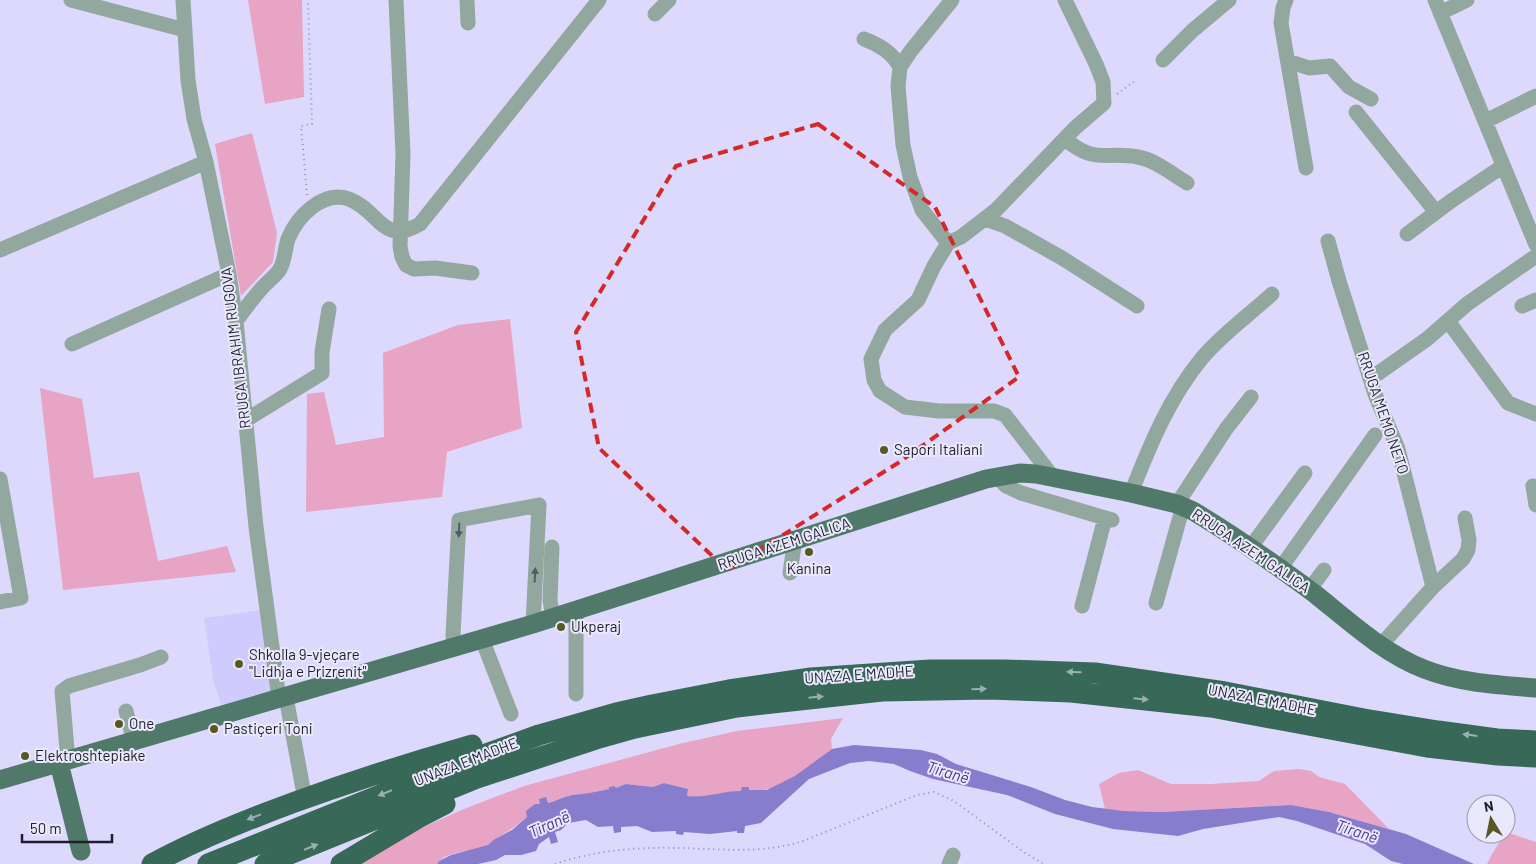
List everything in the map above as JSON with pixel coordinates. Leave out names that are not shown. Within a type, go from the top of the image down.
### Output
[{"type":"highway","name":"UNAZA E MADHE","points":[[213,861],[453,766],[607,715],[768,684],[810,678],[930,670],[1095,673],[1225,692],[1364,719],[1497,738],[1536,740]]},
{"type":"highway","points":[[152,864],[182,848],[254,817],[358,779],[585,710],[708,685],[745,681],[768,684]]},
{"type":"highway","name":"UNAZA E MADHE","points":[[265,864],[477,778],[569,747],[635,728],[754,704],[882,691],[988,688],[1071,692],[1211,707],[1427,747],[1536,757]]},
{"type":"highway","points":[[341,864],[418,818],[460,796],[510,776],[624,741],[694,724],[760,711],[790,701]]},
{"type":"highway","points":[[1497,738],[1536,734]]},
{"type":"main road","name":"RRUGA AZEM GALICA","points":[[0,780],[554,618],[795,539],[997,477],[1020,473],[1053,477],[1180,505],[1250,548],[1310,590],[1381,645],[1406,661],[1425,670],[1446,676],[1493,685],[1536,688]]},
{"type":"main road","points":[[64,762],[83,860]]},
{"type":"street","points":[[71,0],[185,30]]},
{"type":"street","name":"RRUGA IBRAHIM RUGOVA","points":[[183,0],[188,80],[196,126],[206,162],[236,320],[256,527],[283,698],[303,789]]},
{"type":"street","points":[[396,0],[404,154],[400,246],[402,257],[406,265],[414,269],[435,268],[472,273]]},
{"type":"street","points":[[468,0],[468,23]]},
{"type":"street","points":[[236,320],[280,269],[288,239],[301,216],[314,206],[331,199],[346,198],[360,204],[384,228],[393,231],[411,229],[420,224],[599,0]]},
{"type":"street","points":[[655,14],[670,0]]},
{"type":"street","points":[[948,243],[934,228],[922,210],[910,177],[903,145],[898,86],[900,67],[952,0]]},
{"type":"street","points":[[1053,477],[1005,415],[994,411],[939,411],[905,407],[880,391],[874,380],[871,359],[885,330],[918,300],[934,266],[948,243],[961,237],[985,219],[1007,199],[1075,128],[1104,103],[1104,91],[1100,73],[1065,0]]},
{"type":"street","points":[[1163,60],[1192,31],[1229,0]]},
{"type":"street","points":[[1286,0],[1281,23],[1306,168]]},
{"type":"street","points":[[1467,0],[1438,7],[1536,245]]},
{"type":"street","points":[[864,38],[891,54],[900,67]]},
{"type":"street","points":[[1288,61],[1309,68],[1330,66],[1350,87],[1371,99]]},
{"type":"street","points":[[1486,121],[1536,96]]},
{"type":"street","points":[[1356,112],[1436,212]]},
{"type":"street","points":[[1065,139],[1078,150],[1092,155],[1140,157],[1186,183]]},
{"type":"street","points":[[0,250],[206,162]]},
{"type":"street","points":[[1407,234],[1503,166]]},
{"type":"street","points":[[985,219],[1006,226],[1062,258],[1137,306]]},
{"type":"street","name":"RRUGA MEMO NETO","points":[[1328,241],[1370,378],[1398,449],[1433,587]]},
{"type":"street","points":[[1370,378],[1427,339],[1467,304],[1536,256]]},
{"type":"street","points":[[72,344],[228,274]]},
{"type":"street","points":[[1131,493],[1148,450],[1178,390],[1215,345],[1272,294]]},
{"type":"street","points":[[1522,306],[1536,300]]},
{"type":"street","points":[[246,420],[322,373],[322,352],[329,309]]},
{"type":"street","points":[[1448,321],[1498,392],[1508,403],[1536,414]]},
{"type":"street","points":[[1156,603],[1180,505],[1226,429],[1251,397]]},
{"type":"street","points":[[1280,569],[1375,435]]},
{"type":"street","points":[[1250,548],[1305,474]]},
{"type":"street","points":[[997,477],[1006,486],[1021,493],[1108,519],[1082,606]]},
{"type":"street","points":[[0,479],[21,598],[0,602]]},
{"type":"street","points":[[1533,486],[1536,505]]},
{"type":"street","points":[[454,647],[459,520],[539,505],[533,624]]},
{"type":"street","points":[[1381,645],[1433,587],[1464,559],[1468,550],[1469,540],[1465,518]]},
{"type":"street","points":[[790,573],[795,539]]},
{"type":"street","points":[[552,548],[550,600],[554,618]]},
{"type":"street","points":[[1310,590],[1324,570]]},
{"type":"street","points":[[576,611],[576,694]]},
{"type":"street","points":[[482,639],[511,714]]},
{"type":"street","points":[[64,762],[62,691],[69,686],[161,657]]},
{"type":"street","points":[[126,710],[134,742]]},
{"type":"path","points":[[308,0],[312,124],[301,126],[308,210]]},
{"type":"path","points":[[1104,103],[1135,80]]},
{"type":"path","points":[[555,864],[624,848],[751,851],[785,846],[803,841],[912,797],[934,792],[954,801],[1025,854],[1044,864]]},
{"type":"highlighted area","points":[[818,124],[935,207],[1019,377],[898,463],[727,570],[599,448],[576,332],[676,166]]},
{"type":"shaded area","points":[[248,0],[302,0],[304,97],[265,104]]},
{"type":"shaded area","points":[[252,133],[277,233],[273,262],[241,296],[215,144]]},
{"type":"shaded area","points":[[510,319],[522,428],[447,452],[442,497],[306,512],[307,394],[324,392],[336,445],[384,437],[383,353],[458,325]]},
{"type":"shaded area","points":[[40,388],[82,399],[94,478],[139,472],[158,561],[227,546],[236,572],[63,590]]},
{"type":"shaded area","name":"Shkolla 9-vjeçare \"Lidhja e Prizrenit\"","points":[[262,610],[271,692],[221,705],[213,679],[204,618]]},
{"type":"shaded area","points":[[843,718],[831,739],[832,749],[790,780],[765,790],[742,787],[742,791],[705,797],[687,796],[688,789],[664,783],[653,787],[626,784],[616,789],[616,786],[609,787],[609,789],[571,795],[547,803],[546,798],[523,820],[489,844],[447,856],[437,864],[361,864],[412,832],[464,809],[524,786],[679,744],[737,731]]},
{"type":"shaded area","points":[[1299,769],[1311,771],[1319,777],[1345,784],[1389,829],[1329,812],[1291,805],[1162,812],[1105,809],[1099,784],[1119,773],[1138,770],[1171,784],[1211,784],[1259,781],[1274,771]]},
{"type":"shaded area","points":[[1516,835],[1536,842],[1536,864],[1487,864],[1498,844],[1516,844]]},
{"type":"water","name":"Tiranë","points":[[854,745],[921,750],[937,754],[956,764],[1092,807],[1124,811],[1162,812],[1291,805],[1329,812],[1406,834],[1474,864],[1403,864],[1391,861],[1365,844],[1297,821],[1279,817],[1203,829],[1178,836],[1113,829],[1055,814],[1007,795],[933,779],[894,764],[869,761],[850,763],[809,779],[761,823],[745,826],[744,833],[737,833],[737,831],[710,834],[684,832],[683,835],[676,834],[676,831],[652,832],[637,826],[621,827],[621,832],[614,833],[613,826],[598,827],[586,820],[568,823],[561,830],[555,832],[558,842],[551,844],[549,837],[539,844],[536,851],[521,855],[505,855],[496,860],[478,864],[437,864],[451,855],[488,845],[512,830],[527,817],[526,811],[535,804],[540,804],[539,799],[546,797],[548,803],[572,795],[609,789],[609,787],[615,786],[616,788],[626,784],[653,787],[664,783],[688,789],[687,796],[741,791],[742,787],[749,787],[749,790],[767,790],[795,776],[832,749]]},
{"type":"place","name":"Sapori Italiani","points":[[884,450]]},
{"type":"place","name":"Kanina","points":[[809,552]]},
{"type":"place","name":"Ukperaj","points":[[561,627]]},
{"type":"place","name":"Shkolla 9-vjeçare \"Lidhja e Prizrenit\"","points":[[239,664]]},
{"type":"place","name":"One","points":[[119,724]]},
{"type":"place","name":"Pastiçeri Toni","points":[[214,729]]},
{"type":"place","name":"Elektroshtepiake","points":[[25,756]]}]
